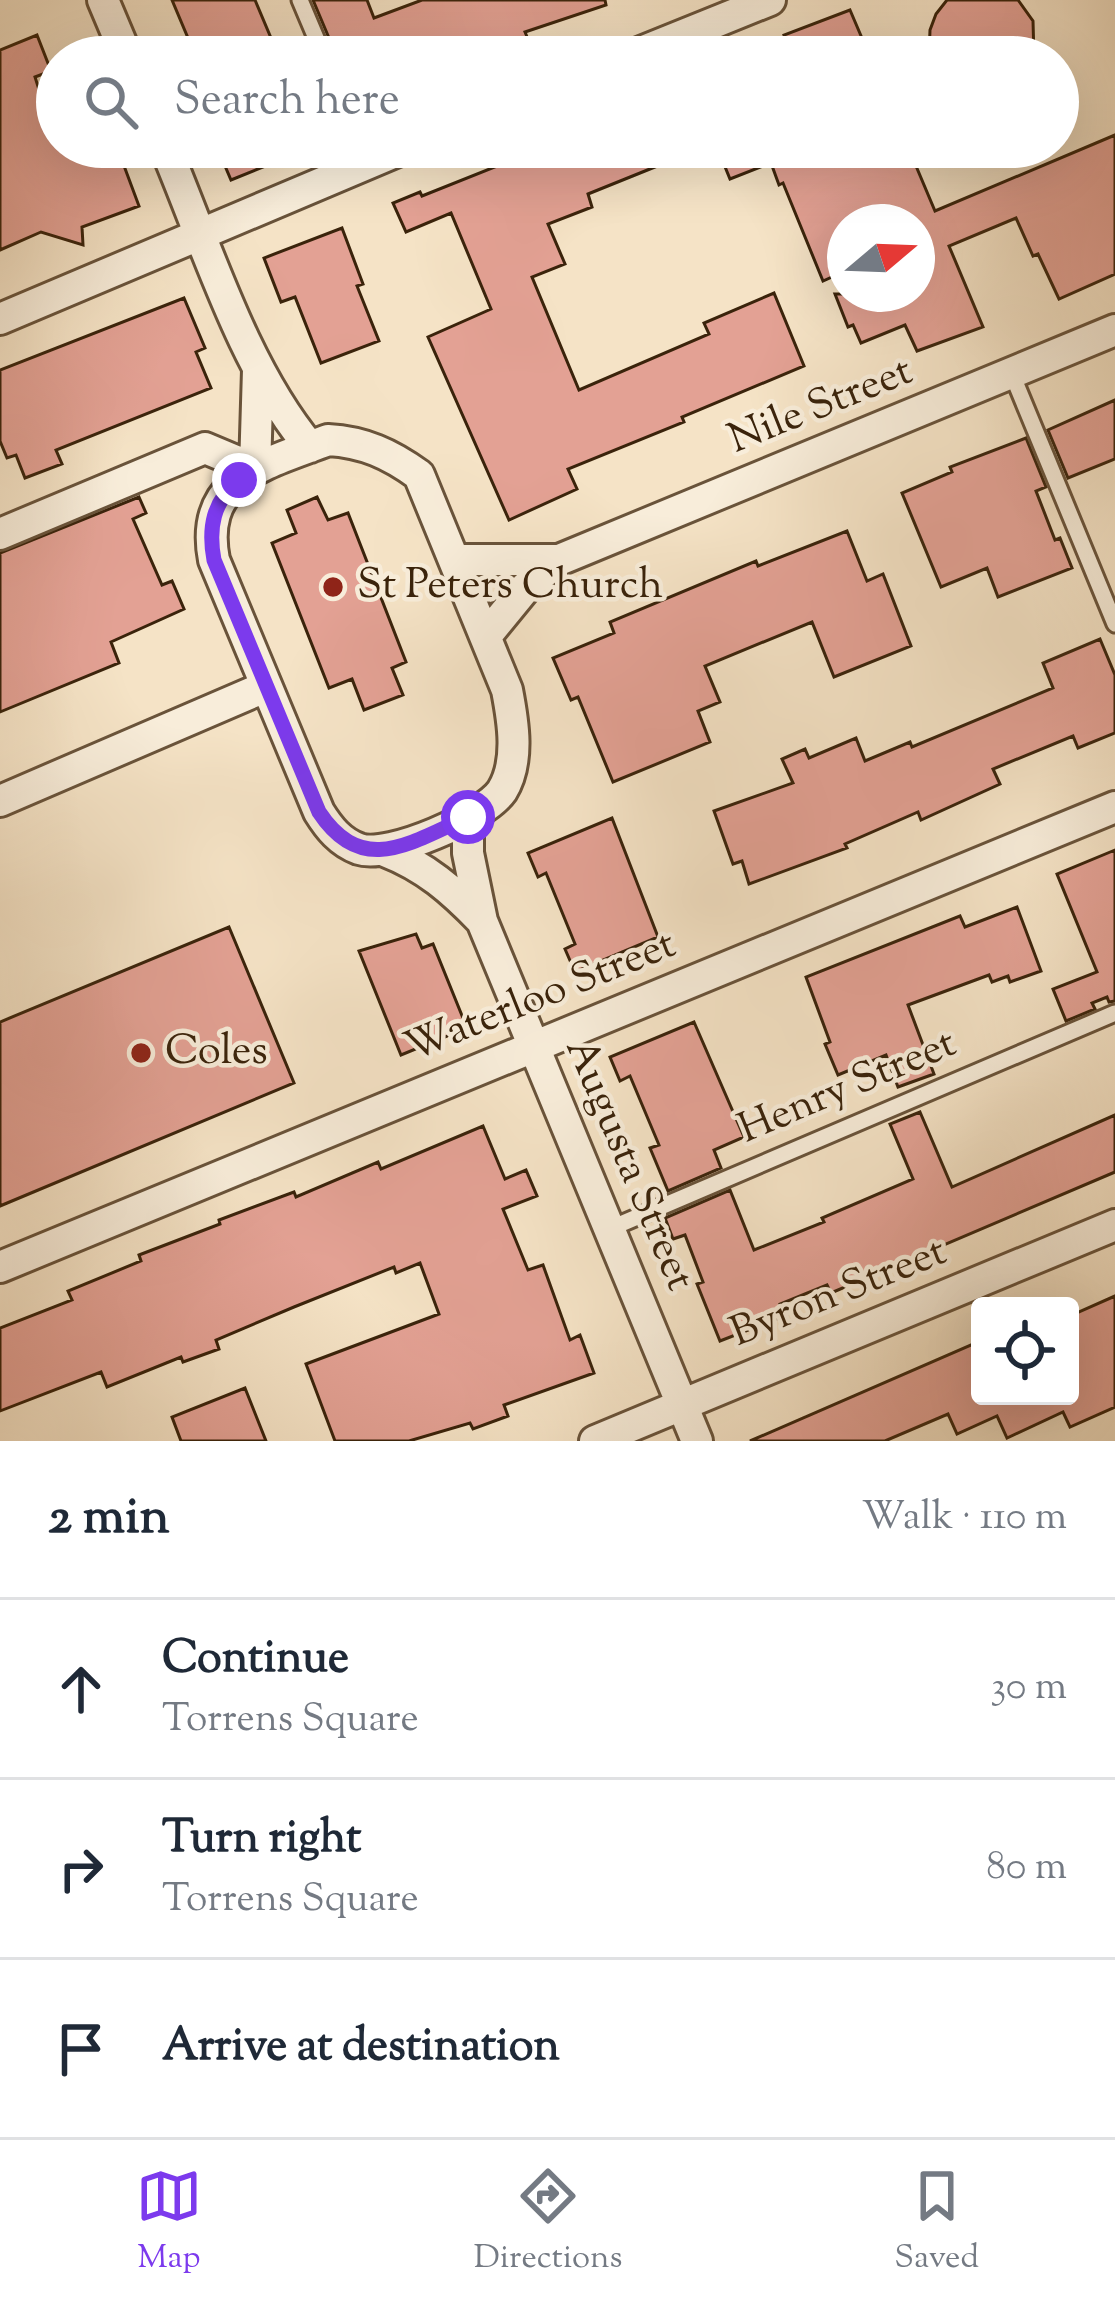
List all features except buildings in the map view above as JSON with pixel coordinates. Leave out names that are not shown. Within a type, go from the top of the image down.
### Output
[{"type":"street","points":[[104,0],[119,36]]},
{"type":"street","points":[[681,36],[770,0]]},
{"type":"street","points":[[174,168],[258,370],[310,447]]},
{"type":"street","points":[[0,319],[338,168]]},
{"type":"street","name":"Nile Street","points":[[486,636],[526,587],[559,560],[1115,331]]},
{"type":"street","points":[[255,469],[258,370]]},
{"type":"street","points":[[0,534],[205,448],[255,469],[328,440],[348,441],[387,453],[419,476],[507,690],[514,733],[511,768],[503,789],[488,806],[385,851]]},
{"type":"street","name":"Augusta Street","points":[[255,469],[226,490],[216,507],[210,542],[319,812],[332,832],[363,850],[385,851],[418,865],[482,921]]},
{"type":"street","name":"Nile Street","points":[[454,560],[559,560]]},
{"type":"street","points":[[0,801],[266,687]]},
{"type":"street","name":"Waterloo Street","points":[[0,1267],[1115,807]]},
{"type":"street","name":"Augusta Street","points":[[468,817],[468,853],[482,921],[698,1441]]},
{"type":"street","name":"Byron Street","points":[[595,1441],[1115,1225]]},
{"type":"lane","points":[[300,0],[315,36]]},
{"type":"lane","points":[[1012,374],[1115,624]]},
{"type":"lane","name":"Henry Street","points":[[609,1229],[1115,1013]]},
{"type":"place","name":"St Peters Church","points":[[333,587]]},
{"type":"place","name":"Coles","points":[[141,1053]]},
{"type":"route","points":[[239,480],[216,507],[210,542],[214,560],[319,812],[332,832],[363,850],[385,851],[468,817]]}]
